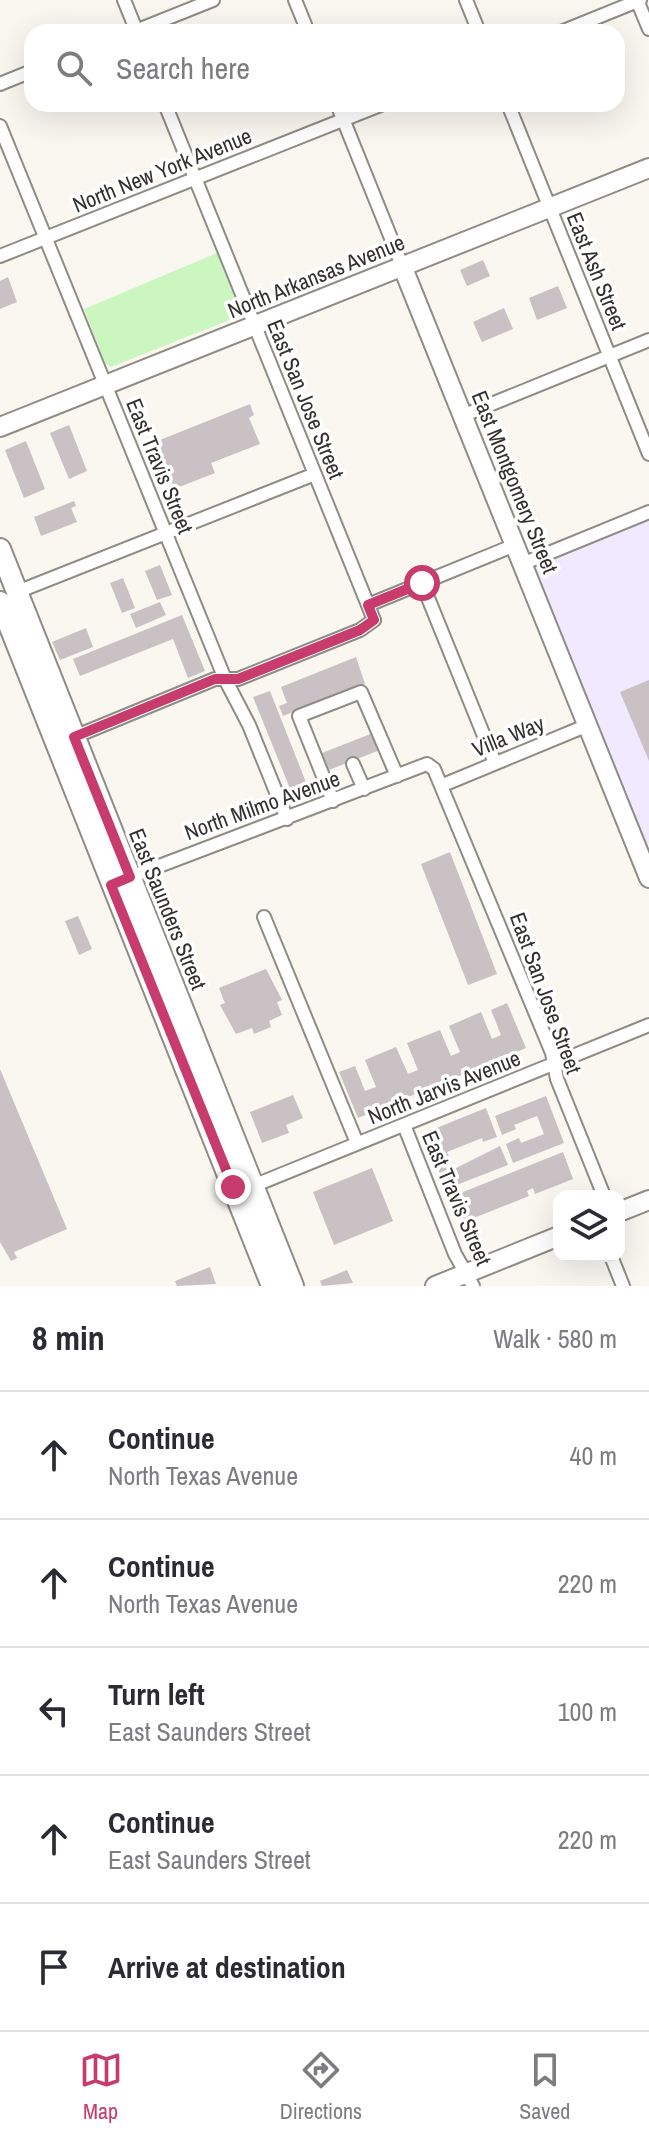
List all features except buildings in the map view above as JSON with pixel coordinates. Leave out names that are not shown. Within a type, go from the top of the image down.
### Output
[{"type":"main road","name":"North Arkansas Avenue","points":[[0,427],[649,168]]},
{"type":"main road","name":"East Montgomery Street","points":[[403,268],[588,725],[645,856],[649,878]]},
{"type":"main road","name":"East Saunders Street","points":[[0,549],[16,644],[215,1093],[293,1286]]},
{"type":"main road","name":"East Saunders Street","points":[[8,597],[86,768],[173,1039],[272,1286]]},
{"type":"main road","points":[[16,644],[30,650],[63,736],[74,756],[86,768]]},
{"type":"main road","points":[[173,1039],[184,1045],[202,1083],[215,1093]]},
{"type":"main road","points":[[625,1210],[649,1200]]},
{"type":"main road","points":[[435,1286],[471,1279],[553,1239]]},
{"type":"street","points":[[124,0],[132,24]]},
{"type":"street","points":[[154,24],[213,0]]},
{"type":"street","points":[[295,0],[305,24]]},
{"type":"street","points":[[466,0],[476,24]]},
{"type":"street","points":[[580,24],[638,0],[649,29]]},
{"type":"street","points":[[0,84],[24,74]]},
{"type":"street","name":"East San Jose Street","points":[[168,112],[374,620],[360,630],[279,663],[238,679],[225,679]]},
{"type":"street","name":"East Montgomery Street","points":[[340,112],[403,268]]},
{"type":"street","name":"North New York Avenue","points":[[0,256],[363,112]]},
{"type":"street","name":"East Ash Street","points":[[511,112],[649,454]]},
{"type":"street","name":"East Travis Street","points":[[0,126],[225,679],[249,725],[287,819]]},
{"type":"street","points":[[462,416],[649,340]]},
{"type":"street","points":[[8,597],[315,474]]},
{"type":"street","points":[[522,564],[649,512]]},
{"type":"street","points":[[368,605],[515,545]]},
{"type":"street","points":[[422,583],[495,763]]},
{"type":"street","points":[[74,737],[215,679],[225,679]]},
{"type":"street","points":[[333,801],[299,716],[324,706],[361,692],[397,776]]},
{"type":"street","name":"Villa Way","points":[[443,785],[588,725]]},
{"type":"street","points":[[353,764],[364,789]]},
{"type":"street","name":"East San Jose Street","points":[[427,764],[434,769],[443,785],[602,1190]]},
{"type":"street","name":"North Milmo Avenue","points":[[121,881],[427,764]]},
{"type":"street","points":[[264,917],[357,1143]]},
{"type":"street","name":"North Jarvis Avenue","points":[[253,1186],[649,1025]]},
{"type":"street","name":"East Travis Street","points":[[404,1125],[455,1254],[471,1279]]},
{"type":"street","points":[[613,1262],[623,1286]]},
{"type":"shaded area","points":[[649,516],[649,843],[643,845],[530,565]]},
{"type":"green space","points":[[217,253],[240,311],[237,317],[111,367],[105,363],[84,309]]},
{"type":"route","points":[[233,1187],[111,885],[130,877],[74,737],[215,679],[238,679],[360,630],[374,620],[368,605],[422,583]]}]
